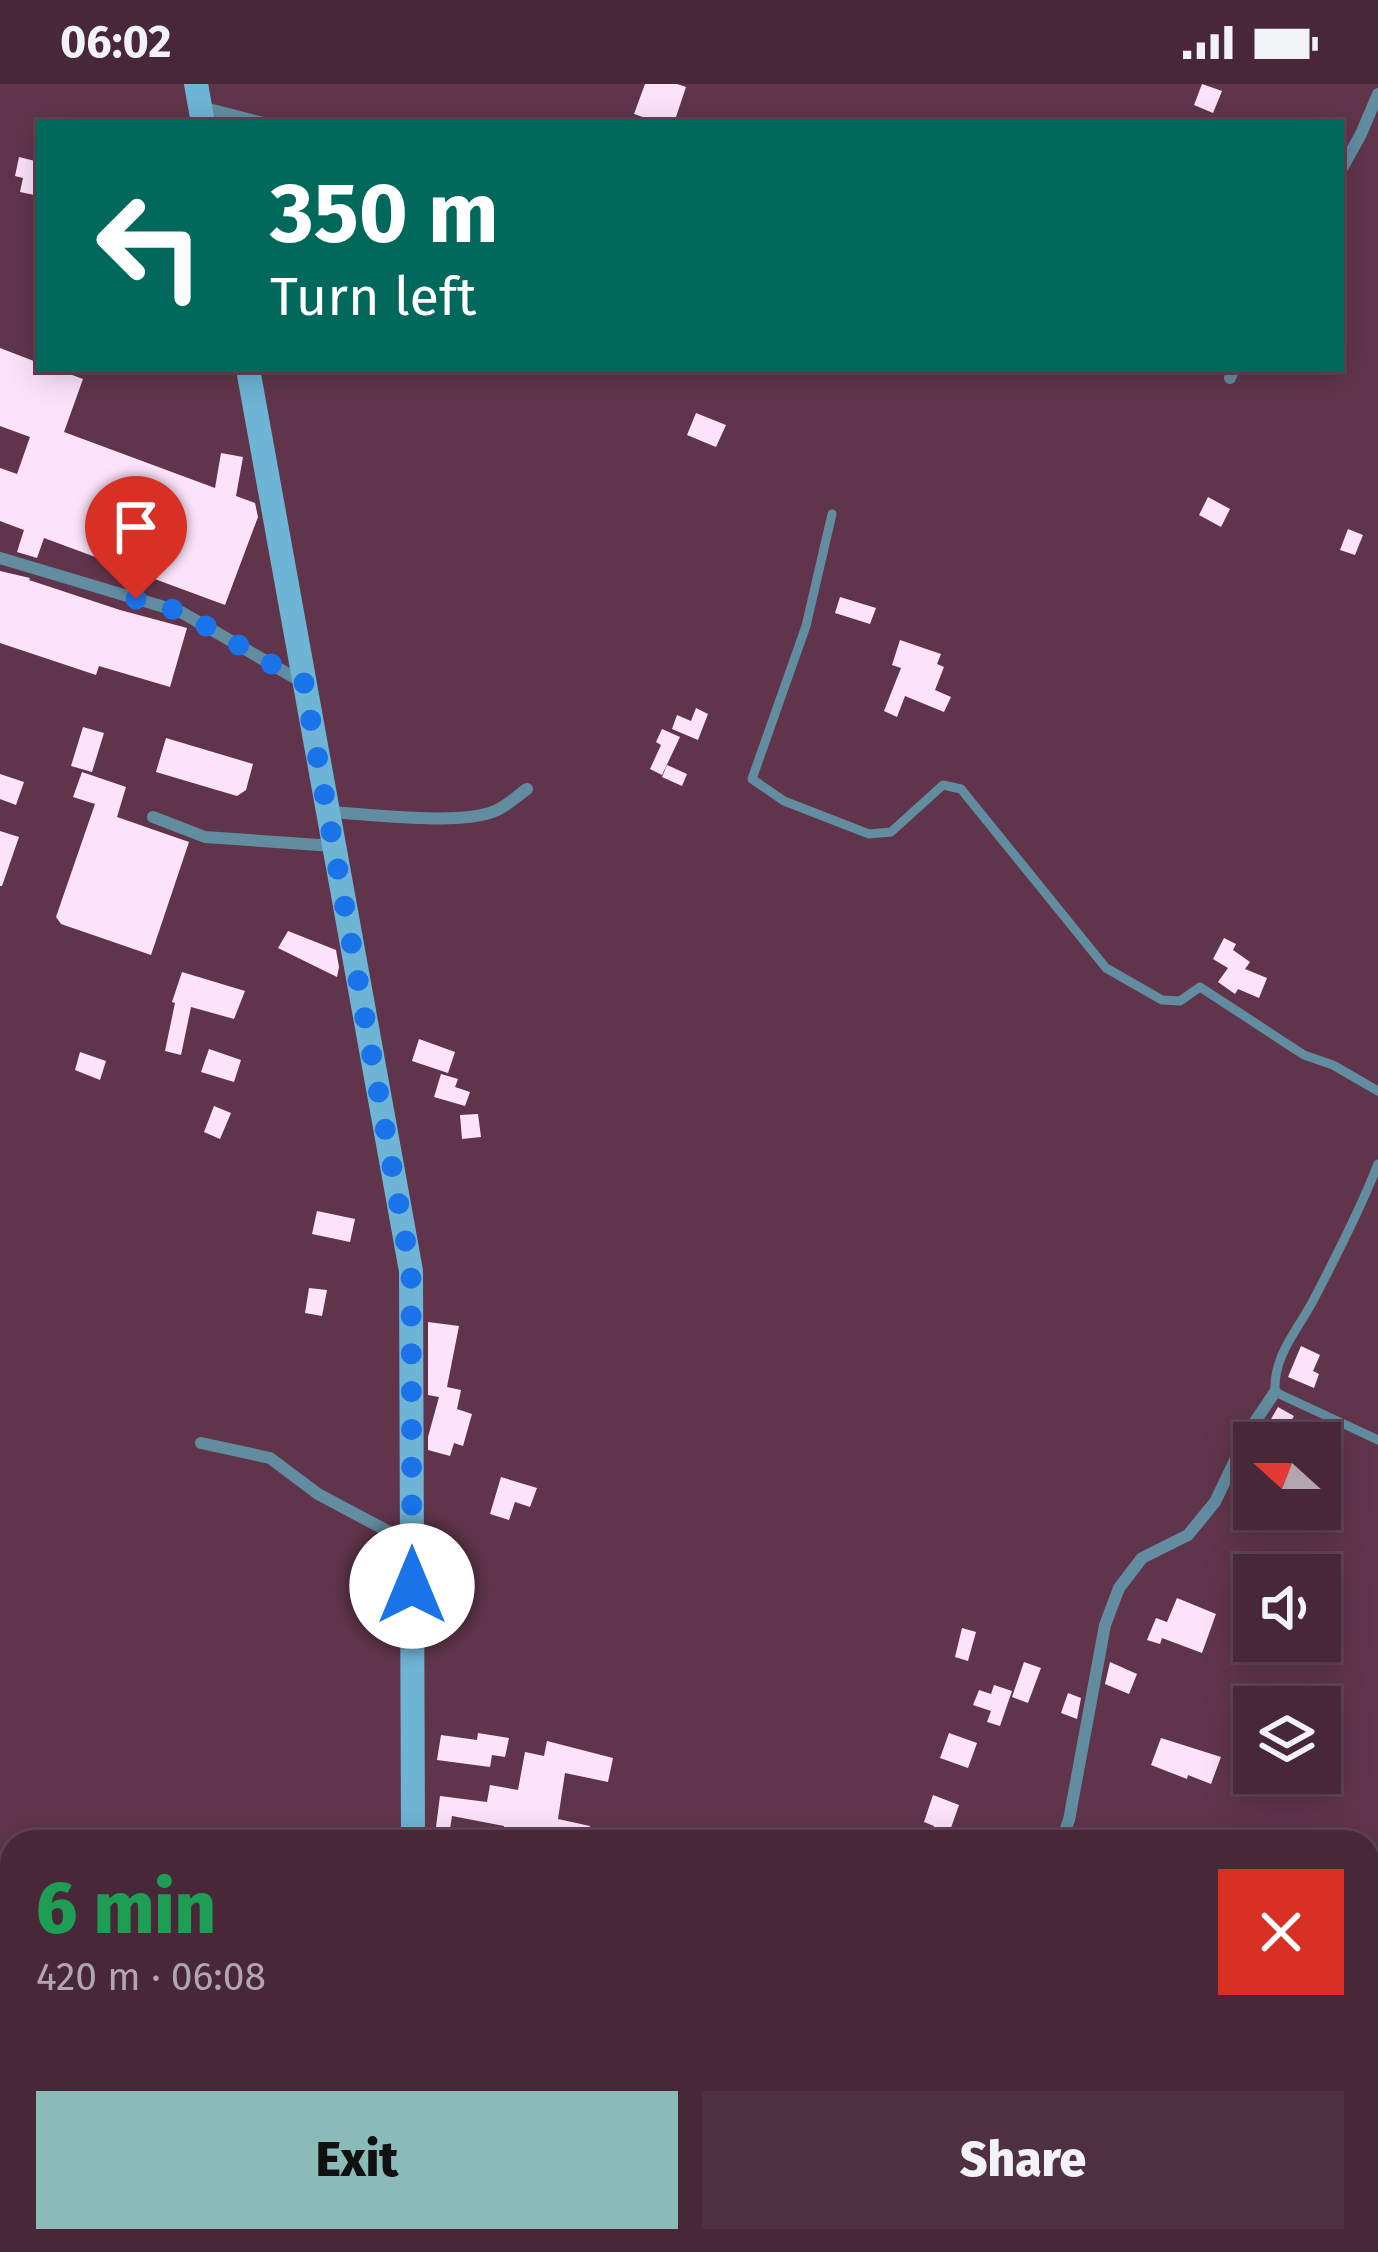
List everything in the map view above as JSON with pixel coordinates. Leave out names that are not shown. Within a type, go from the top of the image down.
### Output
[{"type":"main road","points":[[249,372],[411,1271],[412,1830]]},
{"type":"street","points":[[1344,165],[1378,94]]},
{"type":"street","points":[[200,105],[252,120]]},
{"type":"street","points":[[0,558],[182,612],[304,683]]},
{"type":"street","points":[[328,812],[436,819],[488,814],[527,789]]},
{"type":"street","points":[[153,817],[205,837],[334,846]]},
{"type":"street","points":[[1066,1830],[1105,1625],[1119,1588],[1142,1558],[1188,1535],[1215,1502],[1250,1429],[1275,1392]]},
{"type":"street","points":[[201,1443],[270,1458],[318,1494],[412,1544]]},
{"type":"lane","points":[[832,514],[806,626],[752,779],[784,801],[869,833],[891,832],[943,785],[961,789],[1106,968],[1162,1000],[1180,1000],[1200,988],[1304,1055],[1333,1065],[1378,1091]]},
{"type":"lane","points":[[1378,1164],[1274,1376],[1275,1392],[1378,1440]]},
{"type":"building","points":[[645,84],[686,87],[675,120],[634,114]]},
{"type":"building","points":[[1202,84],[1222,91],[1213,113],[1194,105]]},
{"type":"building","points":[[19,157],[36,161],[36,195],[20,192],[23,178],[15,176]]},
{"type":"building","points":[[0,348],[36,362],[36,372],[64,372],[83,379],[64,432],[215,488],[221,453],[243,457],[236,496],[255,503],[258,517],[225,605],[44,538],[37,558],[17,552],[24,530],[0,521],[0,468],[17,474],[30,437],[0,426]]},
{"type":"building","points":[[696,413],[726,425],[716,447],[687,435]]},
{"type":"building","points":[[1208,497],[1230,509],[1221,527],[1199,515]]},
{"type":"building","points":[[1348,529],[1363,535],[1355,555],[1340,550]]},
{"type":"building","points":[[0,571],[187,628],[170,687],[99,666],[96,675],[0,643]]},
{"type":"building","points":[[840,597],[876,608],[870,624],[835,613]]},
{"type":"building","points":[[900,640],[941,654],[937,664],[944,667],[935,690],[951,697],[944,712],[905,696],[897,717],[884,711],[901,668],[892,665]]},
{"type":"building","points":[[696,708],[708,714],[698,740],[672,729],[677,715],[691,721]]},
{"type":"building","points":[[83,727],[104,733],[92,772],[71,766]]},
{"type":"building","points":[[662,729],[680,737],[662,775],[650,769],[661,745],[656,742]]},
{"type":"building","points":[[166,738],[253,764],[246,790],[237,796],[156,772]]},
{"type":"building","points":[[667,765],[687,774],[682,786],[662,777]]},
{"type":"building","points":[[82,772],[126,787],[117,817],[189,842],[151,955],[61,924],[56,917],[95,804],[73,797]]},
{"type":"building","points":[[0,774],[24,782],[16,805],[0,799]]},
{"type":"building","points":[[0,831],[19,837],[2,886],[0,886]]},
{"type":"building","points":[[288,931],[336,950],[337,977],[278,948]]},
{"type":"building","points":[[1224,938],[1236,944],[1233,950],[1250,962],[1245,969],[1267,978],[1259,998],[1238,989],[1235,994],[1218,982],[1228,968],[1213,959]]},
{"type":"building","points":[[182,972],[245,991],[234,1019],[191,1007],[181,1055],[165,1051]]},
{"type":"building","points":[[419,1039],[455,1052],[448,1073],[412,1061]]},
{"type":"building","points":[[209,1049],[241,1060],[234,1082],[201,1072]]},
{"type":"building","points":[[80,1052],[106,1061],[100,1080],[75,1070]]},
{"type":"building","points":[[441,1074],[458,1079],[455,1087],[470,1092],[465,1106],[434,1097]]},
{"type":"building","points":[[214,1106],[231,1113],[220,1139],[204,1132]]},
{"type":"building","points":[[478,1114],[481,1137],[462,1139],[460,1115]]},
{"type":"building","points":[[317,1211],[355,1219],[350,1242],[312,1234]]},
{"type":"building","points":[[309,1288],[327,1290],[322,1316],[305,1313]]},
{"type":"building","points":[[428,1322],[459,1326],[447,1387],[461,1390],[457,1409],[472,1414],[463,1446],[454,1443],[450,1456],[428,1450],[439,1397],[428,1395]]},
{"type":"building","points":[[1301,1346],[1320,1355],[1313,1371],[1319,1374],[1314,1388],[1288,1377]]},
{"type":"building","points":[[1278,1407],[1294,1416],[1291,1422],[1269,1422]]},
{"type":"building","points":[[501,1477],[537,1488],[530,1507],[515,1502],[509,1520],[490,1514]]},
{"type":"building","points":[[1177,1598],[1216,1614],[1202,1653],[1162,1638],[1160,1644],[1147,1640],[1156,1618],[1167,1622]]},
{"type":"building","points":[[962,1628],[976,1632],[968,1661],[955,1657]]},
{"type":"building","points":[[1024,1662],[1041,1668],[1028,1703],[1012,1697]]},
{"type":"building","points":[[1110,1662],[1137,1674],[1129,1694],[1105,1684]]},
{"type":"building","points":[[994,1685],[1012,1691],[1000,1726],[987,1722],[991,1711],[973,1705],[979,1690],[991,1694]]},
{"type":"building","points":[[1068,1693],[1081,1698],[1077,1719],[1061,1713]]},
{"type":"building","points":[[478,1733],[509,1738],[505,1757],[492,1755],[490,1767],[437,1760],[441,1735],[477,1740]]},
{"type":"building","points":[[949,1733],[977,1743],[968,1768],[940,1758]]},
{"type":"building","points":[[1161,1738],[1221,1757],[1211,1784],[1151,1765]]},
{"type":"building","points":[[547,1741],[613,1758],[608,1782],[565,1773],[558,1819],[590,1826],[589,1830],[504,1830],[504,1826],[452,1816],[450,1829],[436,1827],[440,1796],[487,1802],[490,1785],[518,1790],[525,1752],[544,1756]]},
{"type":"building","points":[[933,1795],[959,1805],[950,1830],[933,1830],[934,1826],[924,1822]]},
{"type":"route","points":[[136,599],[182,612],[304,683],[411,1271],[412,1586]]}]
